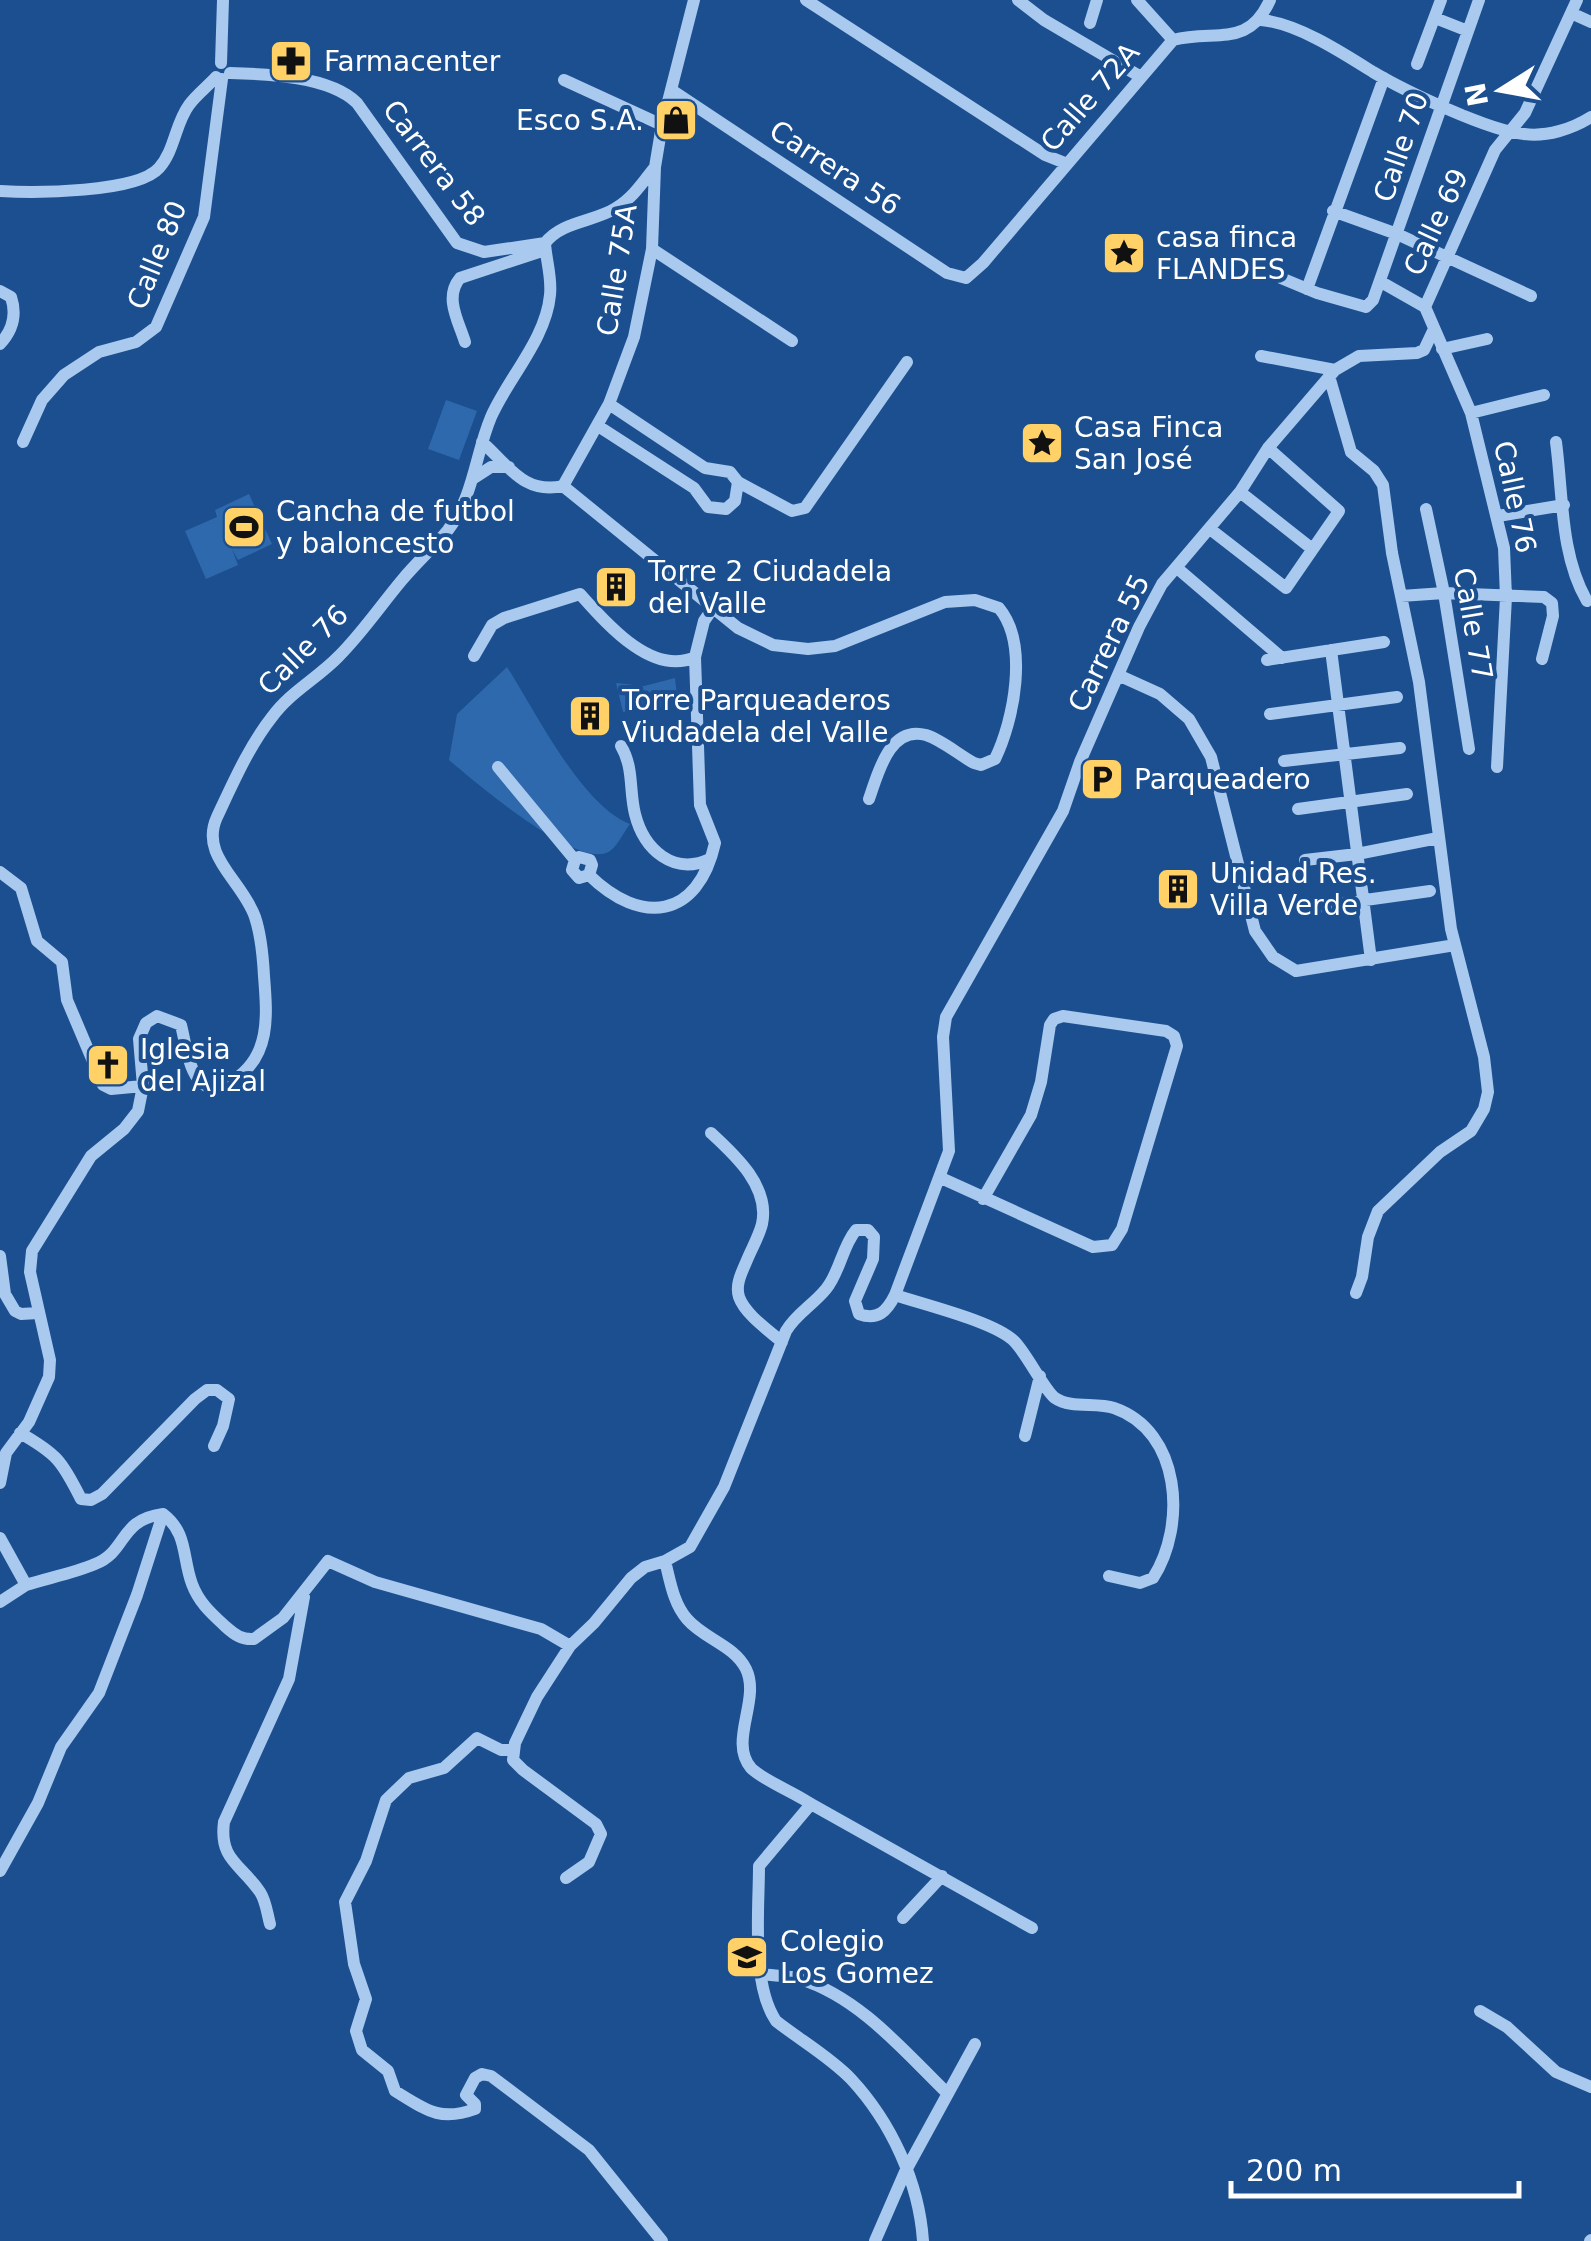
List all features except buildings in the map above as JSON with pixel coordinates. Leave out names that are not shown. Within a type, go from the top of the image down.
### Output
[{"type":"street","name":"Calle 80","points":[[23,442],[42,400],[64,376],[100,352],[136,342],[156,327],[204,217],[222,73],[223,0]]},
{"type":"street","points":[[465,342],[450,296],[460,278],[545,246],[564,227],[601,216],[631,198],[655,167],[694,0]]},
{"type":"street","points":[[806,0],[1046,155],[1065,163]]},
{"type":"street","points":[[1018,0],[1044,20],[1141,77]]},
{"type":"street","points":[[1090,23],[1097,0]]},
{"type":"street","points":[[1137,0],[1174,40]]},
{"type":"street","points":[[1270,0],[1261,20],[1330,46],[1442,106],[1510,132],[1549,133],[1591,118]]},
{"type":"street","points":[[1417,64],[1441,0]]},
{"type":"street","name":"Calle 70","points":[[1307,289],[1366,307],[1374,300],[1479,0]]},
{"type":"street","points":[[1574,7],[1591,22]]},
{"type":"street","name":"Calle 69","points":[[1426,308],[1496,150],[1526,113],[1574,7]]},
{"type":"street","points":[[1434,18],[1468,31]]},
{"type":"street","name":"Calle 72A","points":[[972,274],[1174,40],[1232,33],[1261,20]]},
{"type":"street","points":[[0,191],[60,192],[132,182],[148,176],[168,156],[188,107],[222,73]]},
{"type":"street","name":"Carrera 58","points":[[222,73],[322,84],[344,91],[357,102],[457,243],[484,252],[545,246]]},
{"type":"street","points":[[1281,278],[1307,289],[1384,78]]},
{"type":"street","points":[[564,80],[662,124]]},
{"type":"street","name":"Carrera 56","points":[[673,91],[948,273],[966,278],[972,274]]},
{"type":"street","name":"Calle 75A","points":[[557,487],[598,426],[634,338],[652,248],[655,167]]},
{"type":"street","points":[[631,198],[644,200],[654,211]]},
{"type":"street","points":[[1333,211],[1397,234],[1530,296]]},
{"type":"street","name":"Calle 76","points":[[142,1086],[139,1039],[146,1022],[157,1016],[181,1025],[192,1071],[196,1080],[206,1086],[226,1084],[237,1078],[258,1054],[266,1012],[256,921],[248,899],[213,847],[211,831],[234,780],[271,718],[295,692],[342,654],[448,530],[464,504],[491,418],[546,315],[551,294],[545,246]]},
{"type":"street","points":[[652,248],[792,341]]},
{"type":"street","points":[[1381,282],[1426,308]]},
{"type":"street","points":[[0,291],[10,297],[15,312],[10,330],[0,344]]},
{"type":"street","name":"Calle 76","points":[[1426,308],[1470,413],[1504,548],[1506,597],[1497,767]]},
{"type":"street","points":[[1261,356],[1332,373],[1358,356],[1418,353],[1424,350],[1433,331]]},
{"type":"street","points":[[1442,349],[1488,340]]},
{"type":"street","points":[[609,404],[706,468],[730,472],[738,482],[792,511],[805,508],[907,362]]},
{"type":"street","points":[[1332,373],[1351,452],[1374,471],[1383,485],[1419,682],[1455,945],[1484,1057],[1488,1092],[1471,1132],[1440,1152],[1378,1211],[1356,1293]]},
{"type":"street","name":"Carrera 55","points":[[940,1178],[949,1151],[943,1037],[946,1017],[1063,810],[1118,675],[1162,584],[1240,492],[1268,448],[1332,373]]},
{"type":"street","points":[[1470,413],[1544,396]]},
{"type":"street","points":[[598,426],[694,488],[712,508],[730,506],[737,496],[738,482]]},
{"type":"street","points":[[482,442],[512,471],[538,488],[557,487],[712,608],[763,642],[808,650],[849,642],[945,602],[984,602],[994,604],[1004,613],[1012,646],[1015,693],[1010,720],[995,759],[974,764],[930,736],[906,737],[886,754],[870,799]]},
{"type":"street","points":[[1556,442],[1572,564],[1587,601]]},
{"type":"street","points":[[1210,529],[1286,588],[1339,511],[1268,448]]},
{"type":"street","points":[[474,478],[491,466],[512,471]]},
{"type":"street","points":[[1240,492],[1311,548]]},
{"type":"street","points":[[1498,516],[1564,506]]},
{"type":"street","name":"Calle 77","points":[[1426,509],[1469,749]]},
{"type":"street","points":[[1177,568],[1282,658]]},
{"type":"street","points":[[1401,596],[1444,593],[1544,597],[1552,603],[1553,616],[1542,660]]},
{"type":"street","points":[[474,656],[492,625],[580,594],[607,623],[652,658],[684,661],[694,656]]},
{"type":"street","points":[[498,767],[574,860],[590,860],[589,875],[627,903],[664,908],[687,898],[715,843],[700,804],[694,656],[712,608]]},
{"type":"street","points":[[1267,660],[1384,642]]},
{"type":"street","points":[[1331,650],[1371,960]]},
{"type":"street","points":[[1118,675],[1160,694],[1189,719],[1211,757],[1254,931],[1273,957],[1296,971],[1455,945]]},
{"type":"street","points":[[1270,714],[1398,697]]},
{"type":"street","points":[[622,746],[631,766],[634,809],[644,838],[672,863],[689,866],[710,859]]},
{"type":"street","points":[[1284,761],[1400,748]]},
{"type":"street","points":[[1298,809],[1407,794]]},
{"type":"street","points":[[1305,860],[1438,838]]},
{"type":"street","points":[[0,872],[21,888],[37,940],[62,962],[67,1000],[103,1085],[111,1089],[142,1086],[138,1111],[92,1156],[36,1241],[30,1262],[50,1360],[49,1377],[29,1422],[6,1452],[0,1482]]},
{"type":"street","points":[[1308,908],[1430,890]]},
{"type":"street","points":[[566,1878],[589,1862],[600,1842],[596,1824],[523,1770],[513,1760],[512,1750],[537,1697],[570,1646],[630,1578],[690,1547],[724,1488],[793,1320],[827,1288],[848,1239],[856,1230],[868,1230],[874,1237],[873,1259],[855,1306],[860,1314],[874,1317],[885,1312],[895,1295],[940,1178],[983,1200],[1093,1247],[1104,1248],[1115,1242],[1176,1046],[1174,1036],[1166,1031],[1064,1016],[1054,1019],[1031,1115],[983,1200]]},
{"type":"street","points":[[711,1133],[738,1158],[754,1181],[762,1203],[762,1226],[737,1285],[744,1306],[782,1342]]},
{"type":"street","points":[[0,1256],[8,1302],[21,1314],[38,1312]]},
{"type":"street","points":[[895,1295],[1002,1331],[1022,1350],[1050,1394],[1059,1401],[1100,1404],[1134,1417],[1150,1429],[1162,1448],[1172,1490],[1171,1519],[1158,1570],[1140,1584],[1109,1576]]},
{"type":"street","points":[[1025,1436],[1040,1376]]},
{"type":"street","points":[[20,1432],[61,1461],[81,1499],[86,1500],[102,1494],[207,1390],[216,1390],[228,1399],[214,1446]]},
{"type":"street","points":[[0,1602],[26,1585],[96,1564],[109,1556],[130,1527],[144,1516],[163,1514],[174,1522],[183,1538],[191,1582],[206,1609],[234,1634],[247,1640],[283,1618],[328,1561],[375,1582],[541,1629],[570,1646]]},
{"type":"street","points":[[0,1872],[38,1804],[62,1747],[99,1693],[163,1514]]},
{"type":"street","points":[[0,1538],[26,1585]]},
{"type":"street","points":[[665,1561],[678,1606],[687,1620],[737,1655],[746,1669],[751,1693],[742,1746],[751,1768],[1032,1928]]},
{"type":"street","points":[[270,1924],[262,1895],[227,1854],[222,1839],[224,1822],[289,1679],[304,1594]]},
{"type":"street","points":[[512,1750],[502,1750],[476,1738],[444,1768],[409,1778],[386,1800],[366,1861],[345,1902],[354,1964],[366,2000],[356,2031],[362,2050],[388,2071],[396,2091],[440,2114],[450,2117],[475,2109],[466,2095],[471,2084],[482,2074],[491,2076],[589,2150],[662,2241]]},
{"type":"street","points":[[811,1804],[759,1866],[761,1974],[768,2009],[776,2021],[850,2078],[900,2147],[921,2218],[923,2241]]},
{"type":"street","points":[[903,1918],[942,1876]]},
{"type":"street","points":[[761,1974],[799,1978],[834,1995],[876,2024],[946,2092]]},
{"type":"street","points":[[1480,2011],[1507,2027],[1556,2072],[1591,2088]]},
{"type":"street","points":[[875,2241],[946,2092],[975,2044]]},
{"type":"shaded area","points":[[446,400],[477,411],[459,460],[428,449]]},
{"type":"shaded area","points":[[249,494],[272,544],[238,560],[232,549],[238,565],[206,579],[185,531],[217,517],[215,510]]},
{"type":"shaded area","points":[[507,667],[577,778],[612,814],[630,824],[610,851],[591,853],[548,835],[449,760],[457,714]]},
{"type":"shaded area","points":[[675,678],[678,705],[623,712],[616,683],[644,686]]},
{"type":"place","name":"Farmacenter","points":[[291,61]]},
{"type":"place","name":"Esco S.A.","points":[[676,120]]},
{"type":"place","name":"casa finca FLANDES","points":[[1124,253]]},
{"type":"place","name":"Casa Finca San José","points":[[1042,443]]},
{"type":"place","name":"Cancha de futbol y baloncesto","points":[[244,527]]},
{"type":"place","name":"Torre 2 Ciudadela del Valle","points":[[616,587]]},
{"type":"place","name":"Torre Parqueaderos Viudadela del Valle","points":[[590,716]]},
{"type":"place","name":"Parqueadero","points":[[1102,779]]},
{"type":"place","name":"Unidad Res. Villa Verde","points":[[1178,889]]},
{"type":"place","name":"Iglesia del Ajizal","points":[[108,1065]]},
{"type":"place","name":"Colegio Los Gomez","points":[[747,1957]]}]
